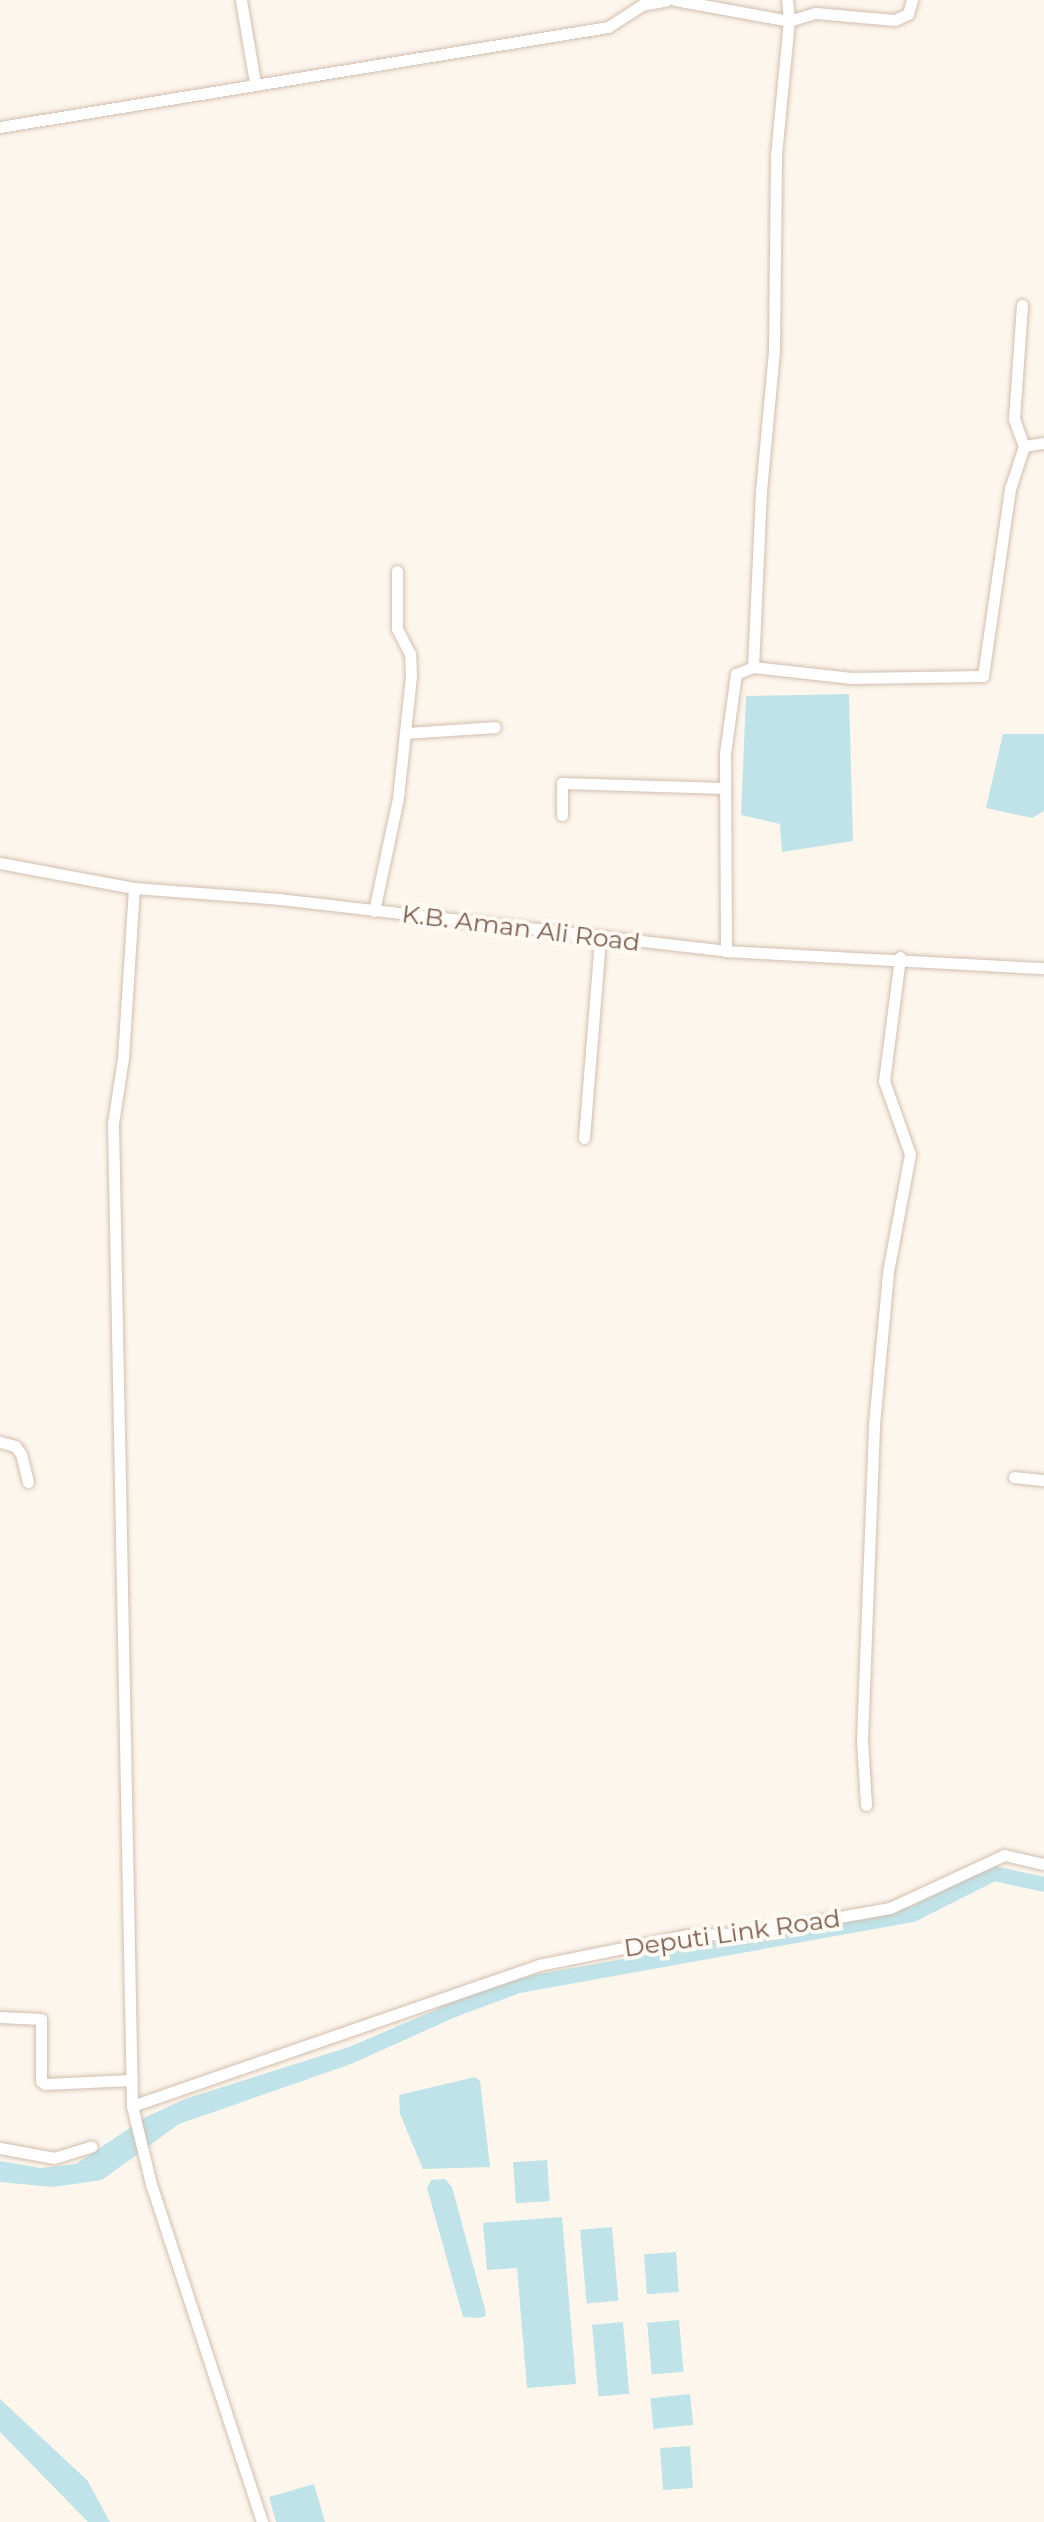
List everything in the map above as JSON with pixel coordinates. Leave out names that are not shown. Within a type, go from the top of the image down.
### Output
[{"type":"street","points":[[241,0],[255,84]]},
{"type":"street","points":[[0,126],[608,27],[642,5],[668,0]]},
{"type":"street","points":[[676,0],[789,20],[815,13],[895,20],[908,14],[912,0]]},
{"type":"street","points":[[753,667],[774,350],[776,155],[788,0]]},
{"type":"street","points":[[726,951],[724,788],[736,674],[753,667],[851,678],[983,676],[998,549],[1024,446],[1014,419],[1022,305]]},
{"type":"street","points":[[1024,446],[1044,443]]},
{"type":"street","points":[[374,911],[398,798],[405,732],[410,654],[396,628],[397,571]]},
{"type":"street","points":[[405,732],[495,727]]},
{"type":"street","points":[[562,815],[562,782],[724,788]]},
{"type":"street","name":"K.B. Aman Ali Road","points":[[0,863],[134,888],[726,951],[900,957],[1044,968]]},
{"type":"street","points":[[134,888],[123,1058],[113,1122],[132,2106],[262,2522]]},
{"type":"street","points":[[584,1138],[600,937]]},
{"type":"street","points":[[866,1805],[862,1740],[874,1424],[888,1272],[910,1154],[884,1081],[900,957]]},
{"type":"street","points":[[0,1442],[15,1446],[21,1454],[28,1482]]},
{"type":"street","points":[[1014,1477],[1044,1480]]},
{"type":"street","name":"Deputi Link Road","points":[[132,2106],[412,2012],[437,1997],[539,1966],[688,1935],[751,1933],[890,1908],[1004,1855],[1044,1864]]},
{"type":"street","points":[[0,2016],[41,2019],[44,2084],[132,2080]]},
{"type":"street","points":[[0,2148],[54,2158],[91,2147]]},
{"type":"water","points":[[849,694],[853,841],[782,852],[780,824],[741,815],[746,696]]},
{"type":"water","points":[[1003,734],[1044,734],[1044,811],[1032,818],[986,808]]},
{"type":"water","points":[[452,2003],[460,2015],[351,2064],[179,2124],[102,2180],[53,2187],[0,2182],[0,2161],[41,2168],[76,2164],[146,2117],[185,2099],[349,2047]]},
{"type":"water","points":[[475,2077],[480,2081],[490,2167],[423,2169],[400,2114],[399,2095]]},
{"type":"water","points":[[547,2160],[550,2201],[516,2203],[513,2162]]},
{"type":"water","points":[[445,2179],[452,2187],[485,2309],[486,2316],[480,2318],[463,2317],[427,2188],[431,2180]]},
{"type":"water","points":[[562,2217],[576,2384],[527,2388],[517,2268],[487,2270],[483,2223]]},
{"type":"water","points":[[612,2227],[618,2301],[587,2304],[580,2230]]},
{"type":"water","points":[[676,2252],[679,2292],[647,2294],[644,2254]]},
{"type":"water","points":[[679,2320],[684,2372],[652,2375],[647,2323]]},
{"type":"water","points":[[623,2322],[629,2394],[598,2396],[592,2325]]},
{"type":"water","points":[[690,2394],[693,2425],[653,2429],[650,2398]]},
{"type":"water","points":[[0,2399],[87,2480],[110,2522],[88,2522],[0,2432]]},
{"type":"water","points":[[690,2446],[693,2488],[663,2490],[660,2448]]},
{"type":"water","points":[[314,2484],[325,2522],[276,2522],[269,2497]]},
{"type":"waterway","points":[[443,2013],[518,1985],[912,1914],[993,1873],[1044,1884]]}]
